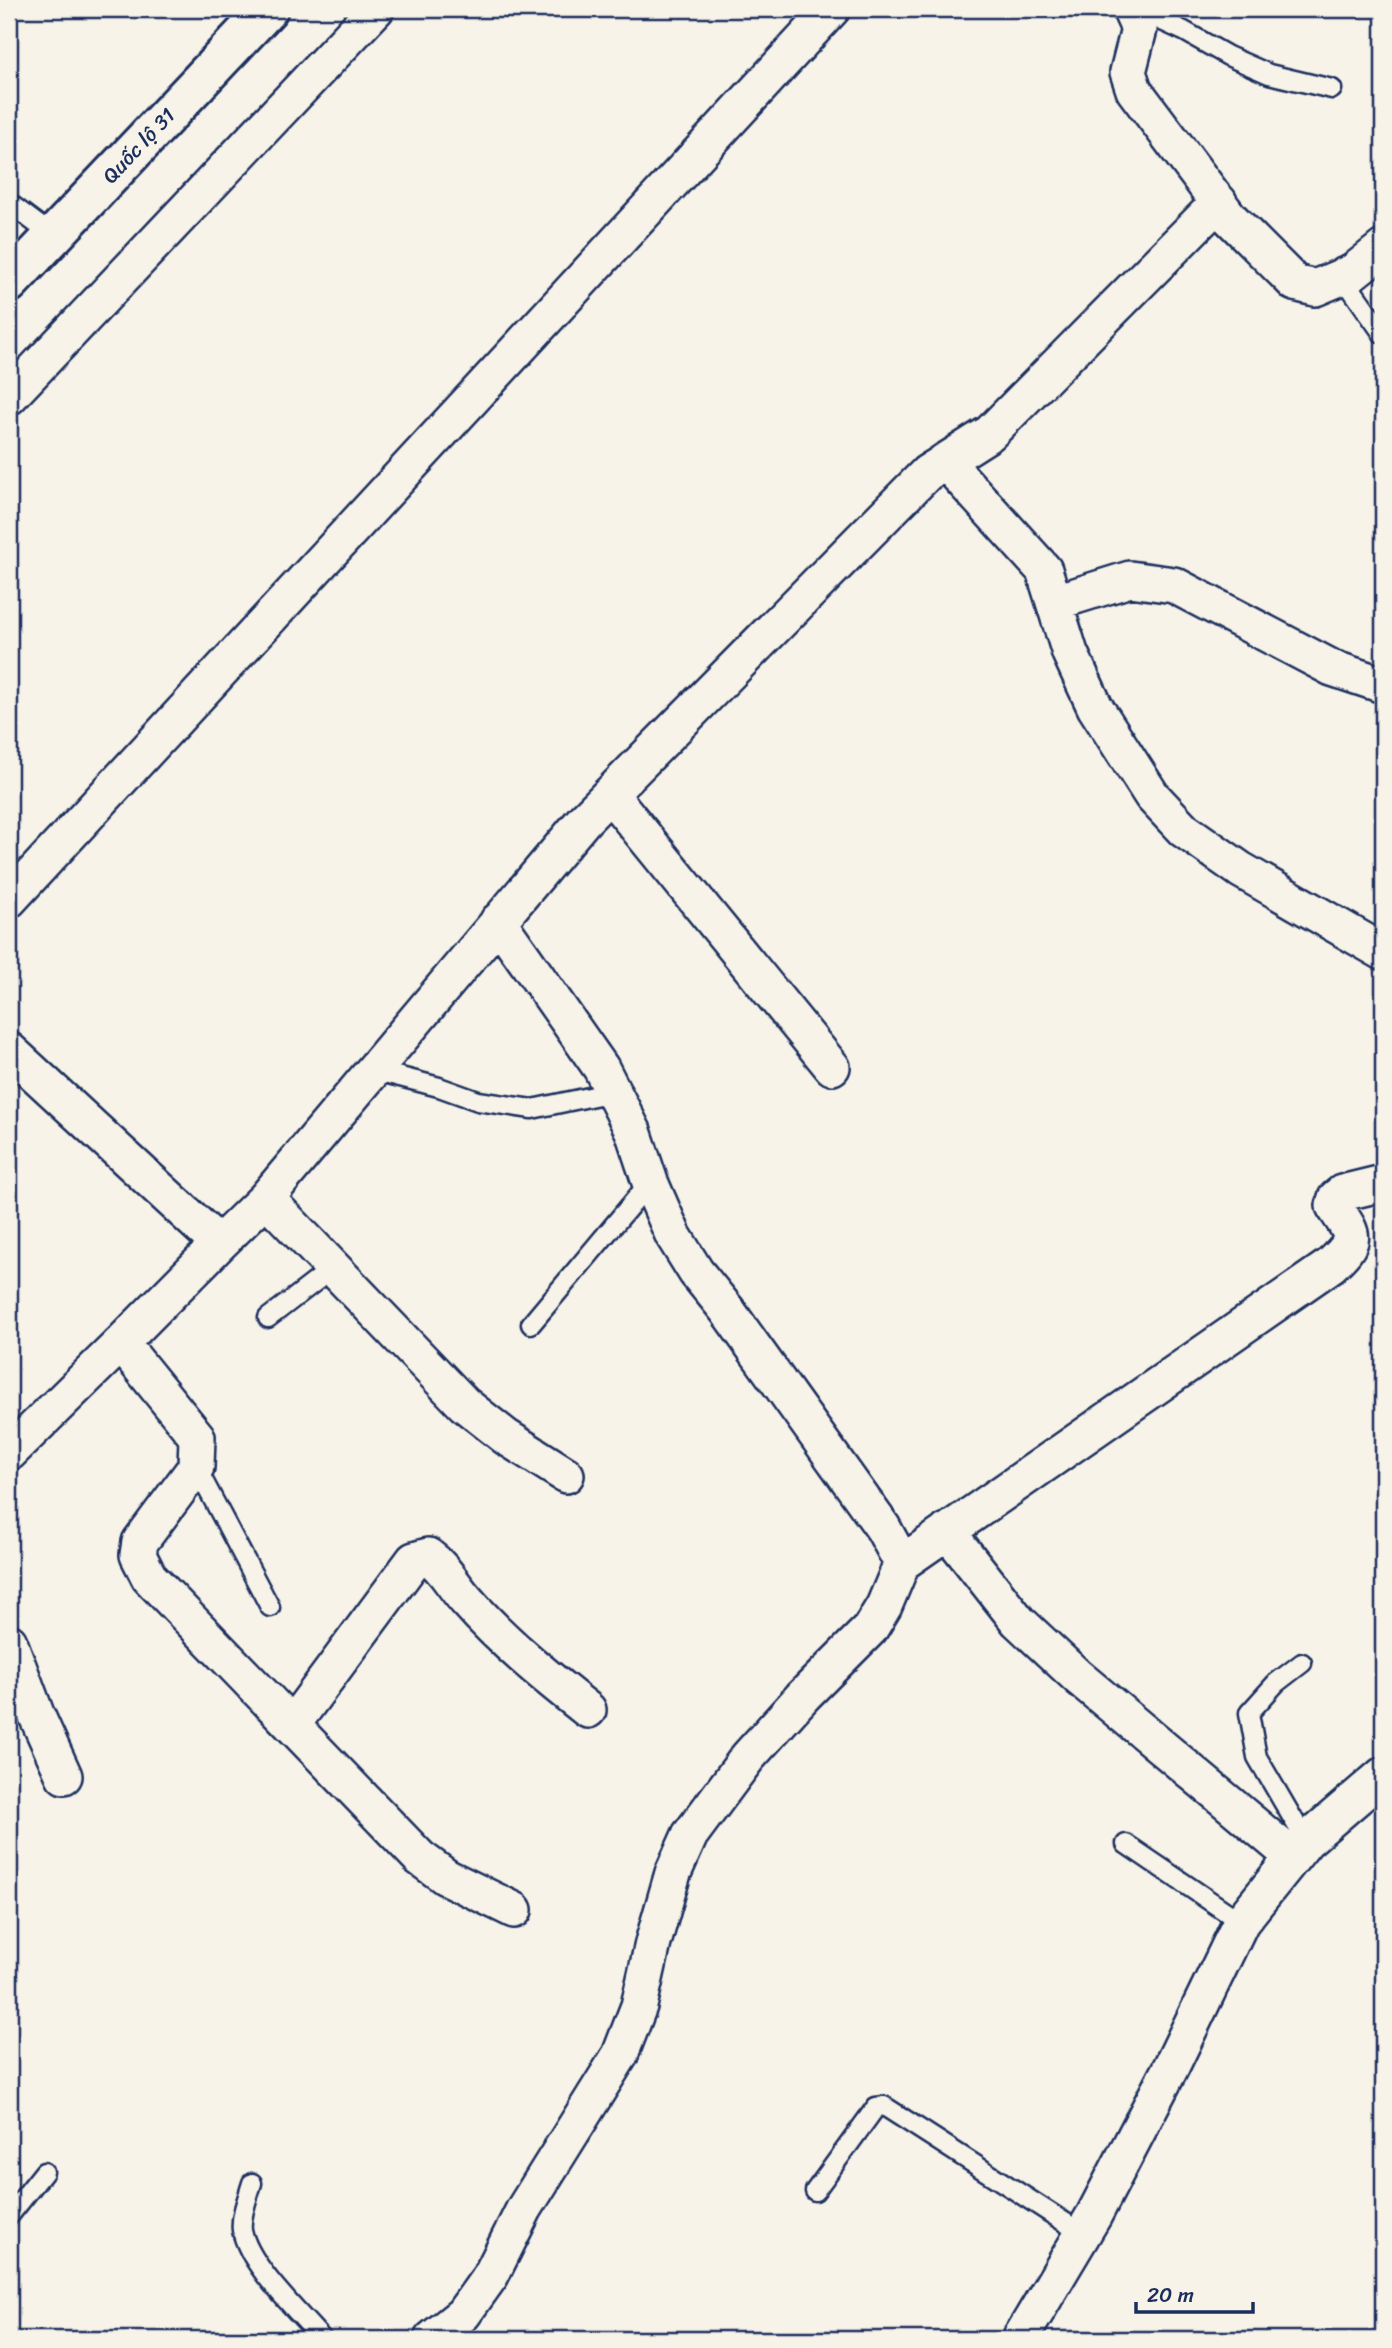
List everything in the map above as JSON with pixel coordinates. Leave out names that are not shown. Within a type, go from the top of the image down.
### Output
[{"type":"highway","name":"Quốc lộ 31","points":[[9,283],[268,9]]},
{"type":"street","points":[[9,397],[376,9]]},
{"type":"street","points":[[9,900],[831,9]]},
{"type":"street","points":[[1133,9],[1139,29],[1128,72],[1134,90],[1230,218],[1295,282],[1315,288],[1353,272],[1382,252]]},
{"type":"street","points":[[9,1453],[266,1198],[584,820],[927,473],[990,433],[1219,202]]},
{"type":"street","points":[[946,461],[1044,570],[1070,653],[1095,707],[1152,796],[1184,830],[1241,870],[1383,952]]},
{"type":"street","points":[[1056,602],[1130,579],[1174,585],[1332,668],[1383,685]]},
{"type":"street","points":[[610,794],[832,1067]]},
{"type":"street","points":[[498,921],[601,1068],[633,1131],[650,1182],[673,1235],[696,1272],[727,1310],[883,1528],[901,1563]]},
{"type":"street","points":[[9,1050],[219,1244]]},
{"type":"street","points":[[432,2339],[463,2314],[491,2275],[524,2208],[620,2055],[639,2006],[673,1873],[690,1835],[748,1757],[804,1695],[870,1629],[884,1606],[901,1563],[1331,1265],[1342,1255],[1352,1236],[1351,1230],[1334,1206],[1336,1198],[1342,1193],[1383,1183]]},
{"type":"street","points":[[266,1198],[464,1404],[506,1437],[566,1475]]},
{"type":"street","points":[[121,1343],[197,1437],[197,1467],[140,1542],[138,1555],[149,1577],[420,1858],[446,1877],[514,1910]]},
{"type":"street","points":[[947,1531],[1028,1630],[1078,1677],[1299,1849]]},
{"type":"street","points":[[292,1724],[414,1560],[428,1556],[440,1564],[465,1600],[504,1639],[542,1674],[588,1710]]},
{"type":"street","points":[[9,1642],[36,1714],[64,1776]]},
{"type":"street","points":[[1020,2339],[1083,2234],[1171,2067],[1241,1922],[1299,1849],[1383,1775]]},
{"type":"lane","points":[[1133,9],[1184,31],[1228,56],[1269,74],[1332,89]]},
{"type":"lane","points":[[9,203],[53,236]]},
{"type":"lane","points":[[1343,277],[1383,334]]},
{"type":"lane","points":[[373,1070],[439,1087],[478,1101],[532,1109],[613,1092]]},
{"type":"lane","points":[[531,1324],[650,1182]]},
{"type":"lane","points":[[268,1318],[333,1268]]},
{"type":"lane","points":[[197,1467],[270,1607]]},
{"type":"lane","points":[[1299,1849],[1257,1757],[1249,1713],[1276,1683],[1302,1663]]},
{"type":"lane","points":[[1126,1844],[1241,1922]]},
{"type":"lane","points":[[814,2191],[876,2107],[884,2106],[1083,2234]]},
{"type":"lane","points":[[9,2216],[44,2172]]},
{"type":"lane","points":[[252,2183],[242,2229],[252,2258],[322,2339]]}]
